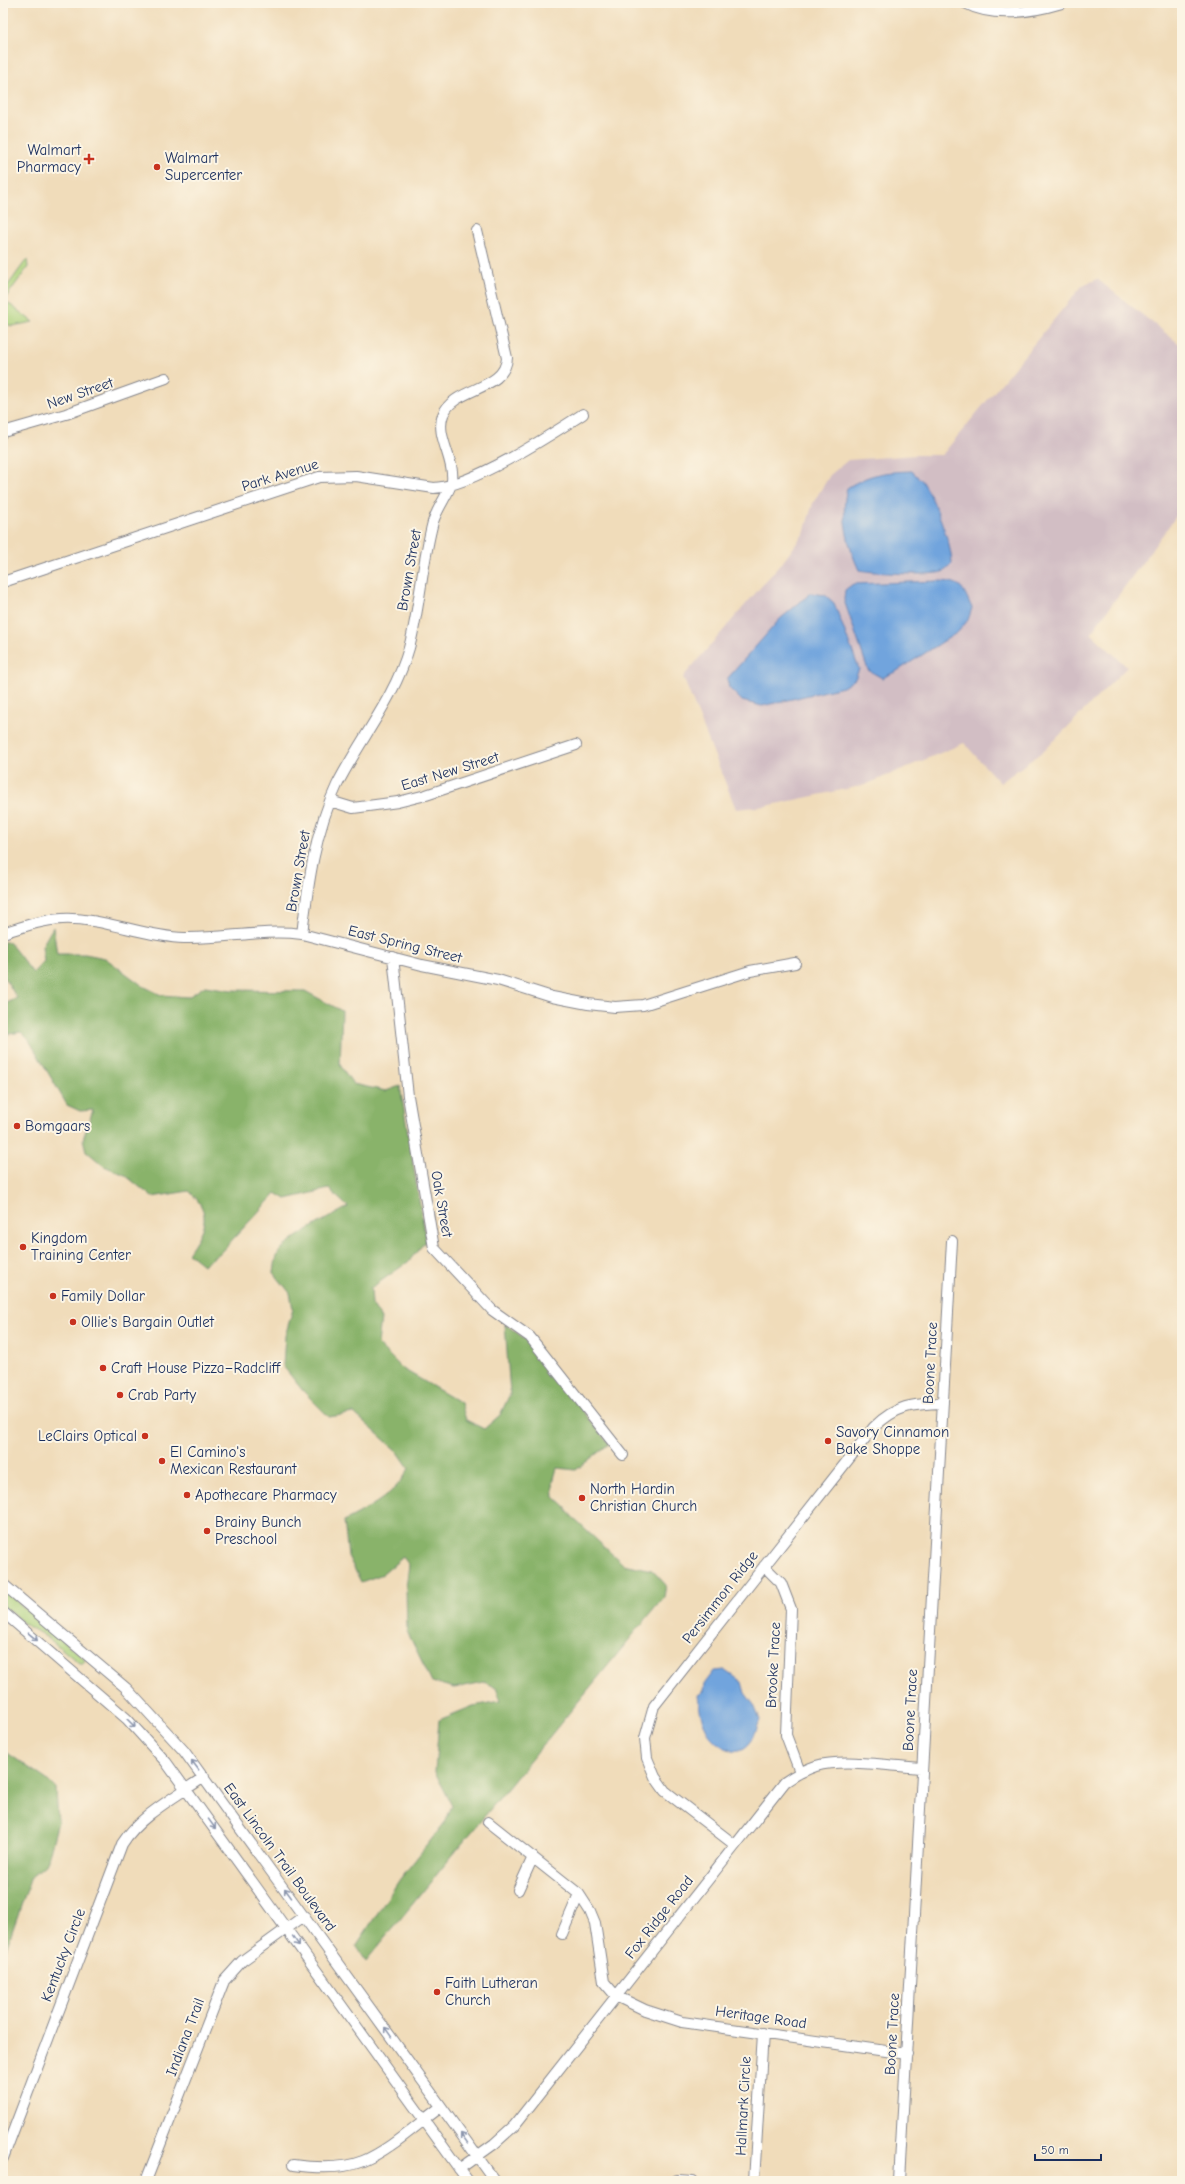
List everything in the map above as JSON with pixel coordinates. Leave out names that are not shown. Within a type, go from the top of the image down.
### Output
[{"type":"street","points":[[965,3],[975,8],[998,12],[1032,10],[1062,3]]},
{"type":"street","name":"Brown Street","points":[[302,934],[319,835],[330,801],[338,783],[401,673],[414,624],[434,519],[451,485],[452,470],[441,424],[443,414],[454,401],[494,380],[504,372],[506,366],[507,358],[477,231]]},
{"type":"street","name":"New Street","points":[[3,432],[66,414],[166,378]]},
{"type":"street","name":"Park Avenue","points":[[3,582],[319,477],[356,476],[434,488],[451,485],[464,481],[515,454],[583,414]]},
{"type":"street","name":"East New Street","points":[[330,801],[353,808],[398,802],[426,795],[576,745]]},
{"type":"street","name":"East Spring Street","points":[[3,934],[27,925],[64,919],[92,921],[150,934],[184,938],[274,932],[302,934],[393,957],[498,980],[552,997],[588,1004],[615,1007],[643,1005],[750,970],[795,963]]},
{"type":"street","name":"Oak Street","points":[[393,957],[408,1096],[434,1248],[492,1310],[530,1337],[623,1455]]},
{"type":"street","name":"Boone Trace","points":[[899,2181],[921,1768],[952,1241]]},
{"type":"street","name":"Persimmon Ridge","points":[[735,1845],[665,1791],[655,1777],[647,1758],[645,1738],[650,1716],[663,1694],[874,1427],[887,1414],[902,1407],[914,1404],[943,1403]]},
{"type":"street","name":"Brooke Trace","points":[[764,1566],[781,1584],[791,1609],[786,1735],[800,1772]]},
{"type":"street","name":"East Lincoln Trail Boulevard","points":[[3,1584],[126,1688],[171,1734],[204,1777],[495,2181]]},
{"type":"street","points":[[3,1612],[127,1719],[166,1762],[187,1789],[468,2181]]},
{"type":"street","name":"Fox Ridge Road","points":[[459,2169],[514,2126],[785,1782],[800,1772],[817,1766],[836,1763],[921,1768]]},
{"type":"street","name":"Kentucky Circle","points":[[3,2158],[122,1844],[131,1831],[142,1821],[204,1777]]},
{"type":"street","points":[[488,1822],[579,1894],[590,1911],[595,1923],[604,1982],[616,1996]]},
{"type":"street","points":[[518,1890],[533,1857]]},
{"type":"street","points":[[562,1934],[579,1894]]},
{"type":"street","name":"Indiana Trail","points":[[146,2181],[224,1981],[242,1961],[304,1916]]},
{"type":"street","name":"Heritage Road","points":[[616,1996],[645,2010],[682,2022],[906,2054]]},
{"type":"street","name":"Hallmark Circle","points":[[754,2181],[763,2033]]},
{"type":"street","points":[[293,2165],[341,2166],[362,2162],[441,2107]]},
{"type":"street","points":[[677,2180],[693,2181]]},
{"type":"shaded area","points":[[1097,279],[1182,346],[1182,508],[1091,633],[1127,667],[1046,749],[1000,783],[964,743],[865,785],[766,806],[736,809],[683,677],[785,559],[804,533],[813,503],[830,475],[848,460],[916,455],[942,455],[1081,287]]},
{"type":"green space","points":[[27,259],[28,267],[4,300],[33,322],[12,326],[3,323],[3,292]]},
{"type":"green space","points":[[53,927],[57,954],[85,954],[105,958],[143,986],[161,995],[188,997],[205,986],[232,990],[305,991],[342,1011],[340,1065],[353,1084],[386,1091],[400,1086],[426,1241],[408,1262],[371,1288],[372,1304],[381,1318],[378,1344],[403,1369],[461,1403],[466,1420],[484,1429],[500,1415],[510,1394],[505,1324],[528,1341],[609,1444],[576,1470],[557,1468],[553,1482],[554,1497],[565,1507],[574,1519],[623,1564],[652,1570],[666,1585],[664,1597],[366,1961],[356,1946],[400,1879],[446,1821],[452,1805],[435,1772],[439,1720],[473,1706],[501,1701],[496,1688],[484,1682],[455,1688],[432,1682],[407,1631],[406,1587],[409,1565],[403,1557],[383,1574],[361,1582],[348,1556],[344,1521],[372,1506],[390,1493],[404,1477],[409,1468],[398,1452],[354,1413],[329,1417],[303,1391],[283,1366],[285,1336],[293,1309],[290,1293],[274,1273],[277,1256],[282,1248],[299,1235],[348,1207],[329,1189],[286,1199],[276,1193],[220,1253],[203,1265],[188,1253],[202,1229],[204,1222],[202,1207],[197,1199],[189,1191],[152,1197],[125,1175],[104,1166],[86,1151],[83,1139],[93,1110],[80,1111],[67,1105],[29,1040],[21,1032],[9,1034],[3,1030],[3,1005],[17,998],[3,975],[3,942],[9,942],[33,973],[44,961],[42,946]]},
{"type":"green space","points":[[3,1590],[85,1659],[84,1663],[79,1663],[47,1637],[26,1625],[3,1606]]},
{"type":"green space","points":[[3,1750],[47,1780],[56,1789],[58,1822],[47,1863],[31,1877],[3,1958]]},
{"type":"water","points":[[912,471],[923,482],[937,510],[946,534],[952,564],[946,570],[926,574],[901,574],[859,570],[846,530],[844,509],[847,488],[863,479],[878,474]]},
{"type":"water","points":[[939,581],[957,584],[961,587],[972,608],[968,620],[958,632],[897,671],[882,678],[868,670],[844,600],[845,590],[853,584]]},
{"type":"water","points":[[811,593],[825,595],[834,603],[859,669],[855,679],[843,687],[762,706],[742,701],[729,688],[727,679],[780,619]]},
{"type":"water","points":[[725,1670],[742,1682],[745,1693],[754,1705],[760,1720],[754,1737],[743,1749],[731,1750],[718,1744],[706,1729],[700,1713],[698,1695],[704,1691],[705,1683],[714,1671]]},
{"type":"place","name":"Walmart Pharmacy","points":[[89,159]]},
{"type":"place","name":"Walmart Supercenter","points":[[157,167]]},
{"type":"place","name":"Bomgaars","points":[[17,1126]]},
{"type":"place","name":"Kingdom Training Center","points":[[23,1247]]},
{"type":"place","name":"Family Dollar","points":[[53,1296]]},
{"type":"place","name":"Ollie's Bargain Outlet","points":[[73,1322]]},
{"type":"place","name":"Craft House Pizza–Radcliff","points":[[103,1368]]},
{"type":"place","name":"Crab Party","points":[[120,1395]]},
{"type":"place","name":"LeClairs Optical","points":[[145,1436]]},
{"type":"place","name":"Savory Cinnamon Bake Shoppe","points":[[828,1441]]},
{"type":"place","name":"El Camino's Mexican Restaurant","points":[[162,1461]]},
{"type":"place","name":"Apothecare Pharmacy","points":[[187,1495]]},
{"type":"place","name":"North Hardin Christian Church","points":[[582,1498]]},
{"type":"place","name":"Brainy Bunch Preschool","points":[[207,1531]]},
{"type":"place","name":"Faith Lutheran Church","points":[[437,1992]]}]
